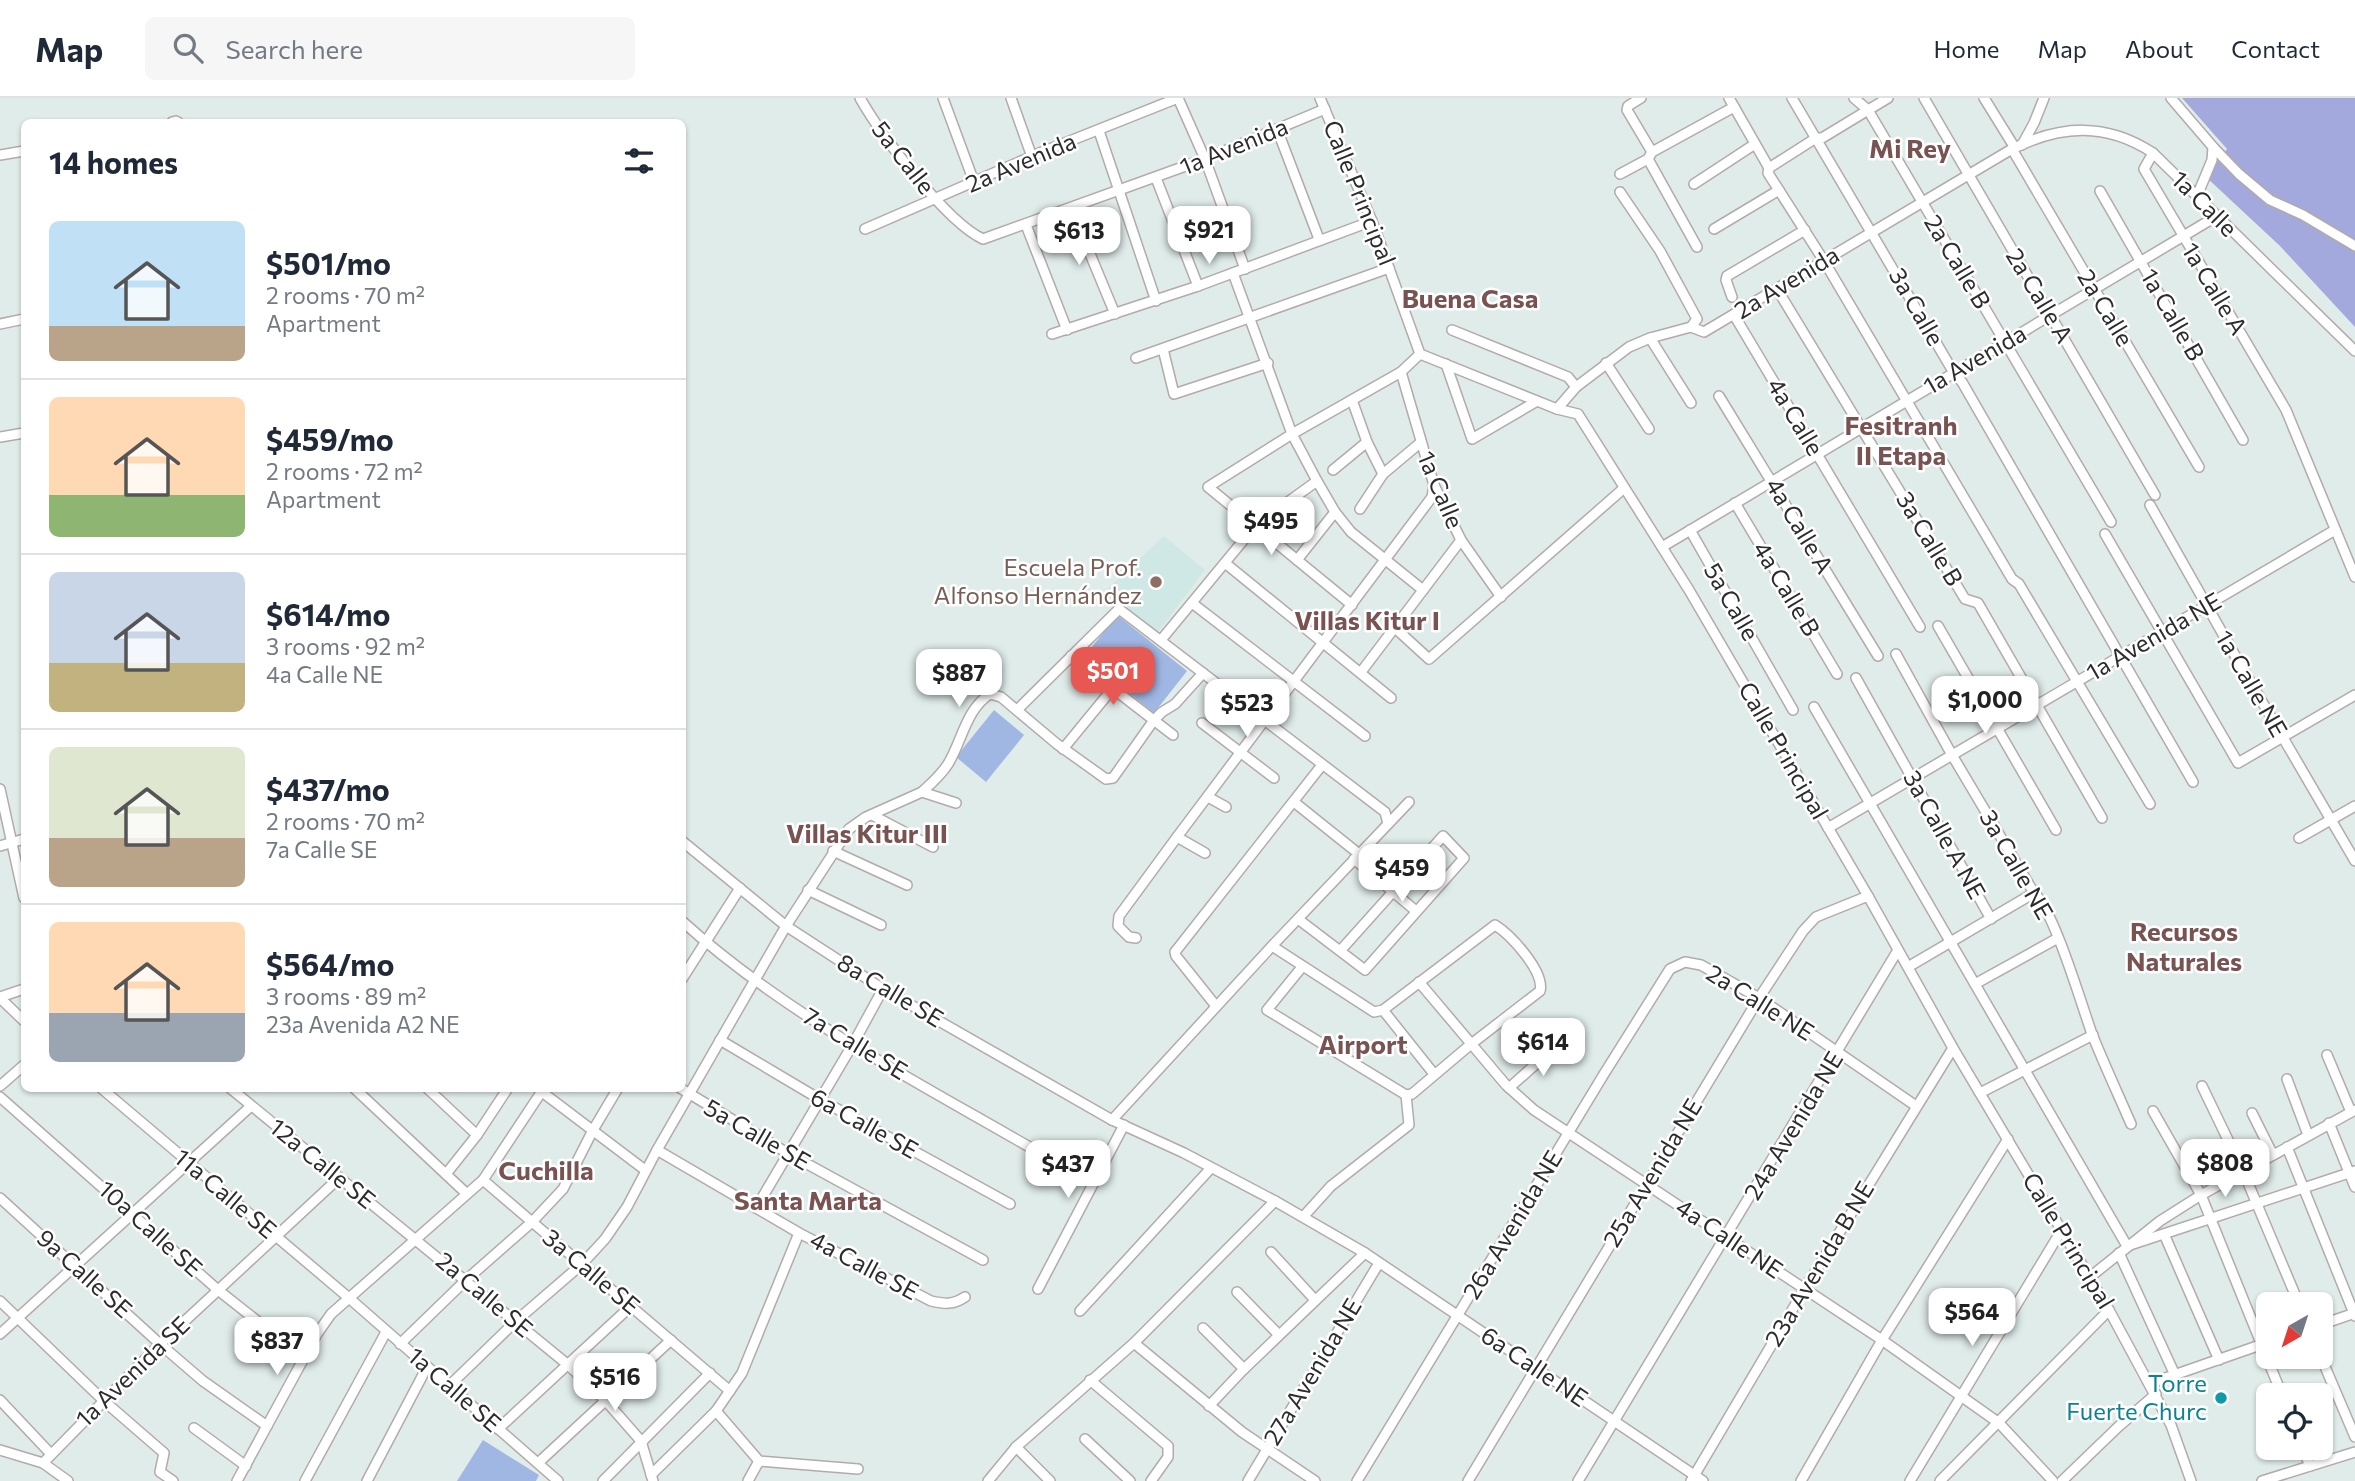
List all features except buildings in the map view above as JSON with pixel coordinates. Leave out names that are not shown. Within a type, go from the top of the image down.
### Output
[{"type":"street","name":"5a Calle","points":[[860,98],[871,119],[934,199],[984,239]]},
{"type":"street","points":[[943,98],[974,183]]},
{"type":"street","points":[[1011,98],[1032,157]]},
{"type":"street","name":"2a Avenida","points":[[864,229],[1178,98]]},
{"type":"street","points":[[1178,98],[1205,159],[1245,269]]},
{"type":"street","name":"Calle Principal","points":[[1320,98],[1372,221],[1420,354],[1557,409],[1577,414],[1662,547],[1868,896],[1953,1048],[2109,1310],[2171,1425],[2191,1481]]},
{"type":"street","points":[[1641,98],[1628,106],[1627,110],[1697,247]]},
{"type":"street","name":"3a Calle","points":[[1792,98],[1954,373],[1962,382],[2193,782]]},
{"type":"street","name":"2a Calle B","points":[[1854,98],[1868,110],[2111,522]]},
{"type":"street","points":[[1769,168],[1888,98]]},
{"type":"street","name":"2a Calle A","points":[[1924,98],[2155,495]]},
{"type":"street","name":"2a Calle","points":[[1984,98],[2016,147],[2199,467]]},
{"type":"street","points":[[2016,147],[2034,123],[2044,98]]},
{"type":"street","points":[[2171,98],[2239,174],[2270,200],[2303,215],[2355,246]]},
{"type":"street","points":[[1620,174],[1732,102],[1769,168],[1768,173],[1824,261],[2012,579],[2019,584],[2150,804]]},
{"type":"street","name":"1a Avenida","points":[[984,239],[1156,178],[1325,109]]},
{"type":"street","points":[[1278,129],[1319,239]]},
{"type":"street","name":"1a Calle","points":[[2016,147],[2050,134],[2101,130],[2135,141],[2153,153],[2355,351]]},
{"type":"street","points":[[1099,131],[1156,301]]},
{"type":"street","points":[[1694,184],[1755,144]]},
{"type":"street","name":"2a Avenida","points":[[1557,409],[1576,387],[1629,347],[1650,338],[1691,327],[1704,332],[2016,147]]},
{"type":"street","points":[[2197,196],[2212,160],[2213,147]]},
{"type":"street","points":[[0,155],[21,152]]},
{"type":"street","name":"1a Calle A","points":[[2153,153],[2144,169],[2293,425],[2355,577]]},
{"type":"street","points":[[1156,178],[1198,286]]},
{"type":"street","points":[[1714,229],[1779,190]]},
{"type":"street","name":"1a Calle B","points":[[2100,191],[2243,440]]},
{"type":"street","points":[[1620,192],[1679,285],[1697,319],[1691,327]]},
{"type":"street","points":[[1071,208],[1115,314]]},
{"type":"street","name":"1a Avenida","points":[[1662,547],[2217,216]]},
{"type":"street","points":[[1052,334],[1156,301],[1372,221]]},
{"type":"street","points":[[1026,225],[1067,330]]},
{"type":"street","points":[[1732,297],[1727,276],[1805,230]]},
{"type":"street","points":[[1136,358],[1389,268]]},
{"type":"street","points":[[1233,273],[1292,434],[1335,512],[1351,532],[1423,590]]},
{"type":"street","name":"3a Calle B","points":[[1777,289],[1965,599],[1978,603],[2102,818]]},
{"type":"street","name":"4a Calle","points":[[1734,315],[1920,627]]},
{"type":"street","points":[[0,324],[21,320]]},
{"type":"street","points":[[1452,330],[1568,377],[1576,387]]},
{"type":"street","points":[[1650,338],[1691,403]]},
{"type":"street","points":[[1163,349],[1174,394],[1268,363]]},
{"type":"street","points":[[1352,605],[1208,488],[1292,434],[1401,372],[1420,354]]},
{"type":"street","points":[[1606,363],[1649,429]]},
{"type":"street","points":[[1446,364],[1472,439],[1537,401]]},
{"type":"street","name":"1a Calle","points":[[1401,372],[1436,498],[1461,540],[1501,597]]},
{"type":"street","name":"4a Calle A","points":[[1719,396],[1878,656]]},
{"type":"street","points":[[1352,400],[1382,474]]},
{"type":"street","points":[[0,437],[21,434]]},
{"type":"street","points":[[1333,470],[1367,442]]},
{"type":"street","points":[[1360,509],[1382,474],[1420,443]]},
{"type":"street","points":[[1161,640],[1256,525],[1317,481]]},
{"type":"street","points":[[1394,627],[1429,659],[1623,489]]},
{"type":"street","points":[[1136,938],[1129,937],[1118,926],[1119,916],[1384,559],[1436,498]]},
{"type":"street","name":"4a Calle B","points":[[1735,503],[1837,674]]},
{"type":"street","name":"1a Calle NE","points":[[2150,505],[2355,861]]},
{"type":"street","points":[[1297,559],[1335,512]]},
{"type":"street","name":"5a Calle","points":[[1690,530],[1793,710]]},
{"type":"street","name":"1a Avenida NE","points":[[1828,828],[2335,530]]},
{"type":"street","points":[[2105,534],[2238,762],[2355,695]]},
{"type":"street","points":[[1361,672],[1461,540]]},
{"type":"street","points":[[1225,563],[1391,698]]},
{"type":"street","points":[[1192,603],[1366,736]]},
{"type":"street","points":[[1017,710],[1119,609],[1385,812],[1388,824]]},
{"type":"street","points":[[1938,626],[2056,831]]},
{"type":"street","name":"3a Calle NE","points":[[1896,654],[1952,755],[2034,893],[2040,898],[2131,1124]]},
{"type":"street","points":[[1071,656],[1173,735]]},
{"type":"street","points":[[449,1385],[516,1321],[582,1264],[605,1239],[627,1207],[645,1170],[754,981],[833,851],[849,829],[922,792],[947,765],[960,734],[982,700],[990,694],[1001,697],[1063,749],[1107,779],[1113,778],[1154,720],[1175,704],[1203,673]]},
{"type":"street","name":"3a Calle A NE","points":[[1856,678],[1991,919]]},
{"type":"street","points":[[1063,749],[1113,688]]},
{"type":"street","points":[[1814,707],[2024,1070],[2123,1250],[2175,1375]]},
{"type":"street","points":[[1202,723],[1274,779]]},
{"type":"street","points":[[1216,1006],[1176,956],[1175,951],[1322,765]]},
{"type":"street","points":[[0,789],[21,884]]},
{"type":"street","points":[[922,792],[956,803]]},
{"type":"street","points":[[1208,797],[1226,807]]},
{"type":"street","points":[[1294,802],[1416,911]]},
{"type":"street","points":[[1112,1120],[1272,946],[1409,803]]},
{"type":"street","points":[[2300,838],[2355,806]]},
{"type":"street","points":[[872,815],[933,847]]},
{"type":"street","points":[[1298,919],[1340,951],[1365,970],[1464,858],[1443,836],[1340,951]]},
{"type":"street","points":[[1177,837],[1205,853]]},
{"type":"street","points":[[0,846],[21,840]]},
{"type":"street","name":"8a Calle SE","points":[[686,844],[786,926],[883,989],[1112,1120],[1212,1168]]},
{"type":"street","points":[[833,851],[907,885]]},
{"type":"street","points":[[686,972],[740,888]]},
{"type":"street","points":[[808,890],[881,925]]},
{"type":"street","points":[[1908,967],[2034,893]]},
{"type":"street","name":"25a Avenida NE","points":[[1468,1481],[1759,998],[1803,931],[1816,917],[1868,896]]},
{"type":"street","name":"7a Calle SE","points":[[686,924],[754,981],[853,1044],[1038,1152]]},
{"type":"street","points":[[1272,946],[1374,1012],[1382,1010],[1495,925],[1506,931],[1539,974],[1542,984],[1540,991],[1412,1094],[1406,1096]]},
{"type":"street","points":[[1975,984],[2058,938]]},
{"type":"street","name":"24a Avenida NE","points":[[1578,1481],[1898,950]]},
{"type":"street","name":"2a Calle NE","points":[[1670,970],[1685,962],[1701,965],[1759,998],[1916,1106]]},
{"type":"street","points":[[1302,967],[1267,1010],[1406,1096]]},
{"type":"street","name":"26a Avenida NE","points":[[1357,1481],[1670,970]]},
{"type":"street","name":"4a Calle NE","points":[[1419,982],[1470,1045],[1509,1088],[1534,1110],[1961,1395],[1999,1423],[2053,1481]]},
{"type":"street","points":[[756,1208],[883,989]]},
{"type":"street","points":[[21,990],[0,998],[21,1018]]},
{"type":"street","points":[[1382,1010],[1434,1074]]},
{"type":"street","points":[[1980,1093],[2093,1034]]},
{"type":"street","name":"6a Calle SE","points":[[720,1041],[1010,1204]]},
{"type":"street","points":[[1509,1088],[1556,1046]]},
{"type":"street","name":"23a Avenida B NE","points":[[1696,1479],[1804,1290],[1953,1048]]},
{"type":"street","points":[[2090,1277],[2123,1250],[2201,1195],[2353,1111],[2327,1055]]},
{"type":"street","points":[[0,1086],[21,1068]]},
{"type":"street","points":[[2287,1079],[2308,1135]]},
{"type":"street","points":[[2202,1086],[2243,1171],[2294,1292]]},
{"type":"street","name":"11a Calle SE","points":[[106,1092],[349,1298]]},
{"type":"street","name":"12a Calle SE","points":[[234,1092],[415,1238]]},
{"type":"street","points":[[358,1092],[467,1194]]},
{"type":"street","points":[[431,1092],[477,1135]]},
{"type":"street","points":[[446,1174],[477,1135],[505,1092]]},
{"type":"street","points":[[237,1481],[317,1334],[331,1314],[483,1180],[542,1092]]},
{"type":"street","points":[[546,1092],[645,1170]]},
{"type":"street","points":[[400,1344],[466,1280],[532,1222],[563,1189],[616,1092]]},
{"type":"street","name":"5a Calle SE","points":[[685,1092],[789,1154],[983,1260]]},
{"type":"street","points":[[1303,1217],[1331,1186],[1409,1125],[1406,1096]]},
{"type":"street","name":"10a Calle SE","points":[[0,1097],[218,1290],[304,1358]]},
{"type":"street","points":[[0,1334],[250,1107]]},
{"type":"street","points":[[2153,1111],[2201,1195],[2256,1323]]},
{"type":"street","points":[[2252,1113],[2273,1155]]},
{"type":"street","points":[[2329,1122],[2352,1172],[2355,1186]]},
{"type":"street","points":[[1038,1289],[1124,1125]]},
{"type":"street","points":[[1801,1481],[1882,1340],[2008,1139]]},
{"type":"street","points":[[2287,1147],[2355,1314],[2333,1321]]},
{"type":"street","name":"4a Calle SE","points":[[657,1150],[799,1233],[931,1301],[957,1303],[965,1297]]},
{"type":"street","points":[[1080,1311],[1212,1168]]},
{"type":"street","name":"6a Calle NE","points":[[1212,1168],[1275,1201],[1365,1254],[1536,1367],[1696,1479]]},
{"type":"street","points":[[2123,1250],[2352,1172]]},
{"type":"street","name":"1a Avenida SE","points":[[43,1463],[160,1344],[339,1178]]},
{"type":"street","name":"3a Calle SE","points":[[483,1180],[730,1391]]},
{"type":"street","name":"9a Calle SE","points":[[0,1198],[203,1381],[267,1426]]},
{"type":"street","points":[[988,1481],[1016,1447],[1134,1343],[1275,1201]]},
{"type":"street","points":[[1910,1481],[2061,1231]]},
{"type":"street","points":[[652,1478],[716,1411],[742,1373],[799,1233]]},
{"type":"street","points":[[2164,1234],[2219,1360]]},
{"type":"street","name":"2a Calle SE","points":[[415,1238],[567,1364],[606,1401],[641,1441],[652,1478]]},
{"type":"street","points":[[1271,1252],[1315,1300]]},
{"type":"street","points":[[1209,1406],[1365,1254]]},
{"type":"street","name":"27a Avenida NE","points":[[1248,1481],[1379,1263]]},
{"type":"street","points":[[1237,1292],[1279,1335]]},
{"type":"street","name":"1a Calle SE","points":[[349,1298],[556,1480]]},
{"type":"street","points":[[0,1301],[104,1401],[164,1453],[159,1470],[173,1481]]},
{"type":"street","points":[[498,1429],[631,1306]]},
{"type":"street","points":[[1940,1481],[2109,1310]]},
{"type":"street","points":[[1203,1328],[1244,1369]]},
{"type":"street","points":[[305,1481],[386,1332]]},
{"type":"street","points":[[538,1463],[671,1340]]},
{"type":"street","points":[[1134,1343],[1209,1406],[1266,1449],[1315,1481]]},
{"type":"street","points":[[2151,1384],[2256,1347]]},
{"type":"street","points":[[367,1481],[427,1367]]},
{"type":"street","points":[[2326,1369],[2355,1437]]},
{"type":"street","points":[[603,1481],[710,1373]]},
{"type":"street","points":[[1090,1380],[1168,1446],[1168,1457],[1151,1481]]},
{"type":"street","points":[[2062,1481],[2156,1394]]},
{"type":"street","points":[[0,1400],[50,1453]]},
{"type":"street","points":[[716,1411],[759,1461],[858,1469]]},
{"type":"street","points":[[194,1428],[246,1466]]},
{"type":"street","points":[[1085,1439],[1130,1481]]},
{"type":"street","points":[[1016,1447],[1050,1481]]},
{"type":"street","points":[[0,1450],[43,1463],[68,1481]]},
{"type":"street","points":[[2262,1481],[2355,1452]]},
{"type":"street","points":[[2307,1460],[2310,1466]]},
{"type":"street","points":[[748,1481],[759,1461]]},
{"type":"shaded area","points":[[2182,98],[2355,98],[2355,327],[2280,246],[2206,177],[2227,149]]},
{"type":"shaded area","name":"Escuela Prof. Alfonso Hernández","points":[[1164,536],[1205,570],[1158,632],[1102,594]]},
{"type":"shaded area","points":[[1117,615],[1187,671],[1154,713],[1084,657]]},
{"type":"shaded area","points":[[994,710],[1024,735],[986,782],[956,757]]},
{"type":"shaded area","points":[[483,1440],[539,1475],[536,1481],[457,1481]]},
{"type":"place","name":"Escuela Prof. Alfonso Hernández","points":[[1156,582]]},
{"type":"place","name":"Torre Fuerte Churc","points":[[2221,1398]]},
{"type":"district","name":"Mi Rey","points":[[1910,149]]},
{"type":"district","name":"Buena Casa","points":[[1470,299]]},
{"type":"district","name":"Fesitranh II Etapa","points":[[1901,441]]},
{"type":"district","name":"Villas Kitur I","points":[[1367,621]]},
{"type":"district","name":"Villas Kitur III","points":[[867,834]]},
{"type":"district","name":"Recursos Naturales","points":[[2184,947]]},
{"type":"district","name":"Airport","points":[[1363,1045]]},
{"type":"district","name":"Cuchilla","points":[[546,1171]]},
{"type":"district","name":"Santa Marta","points":[[808,1201]]}]
